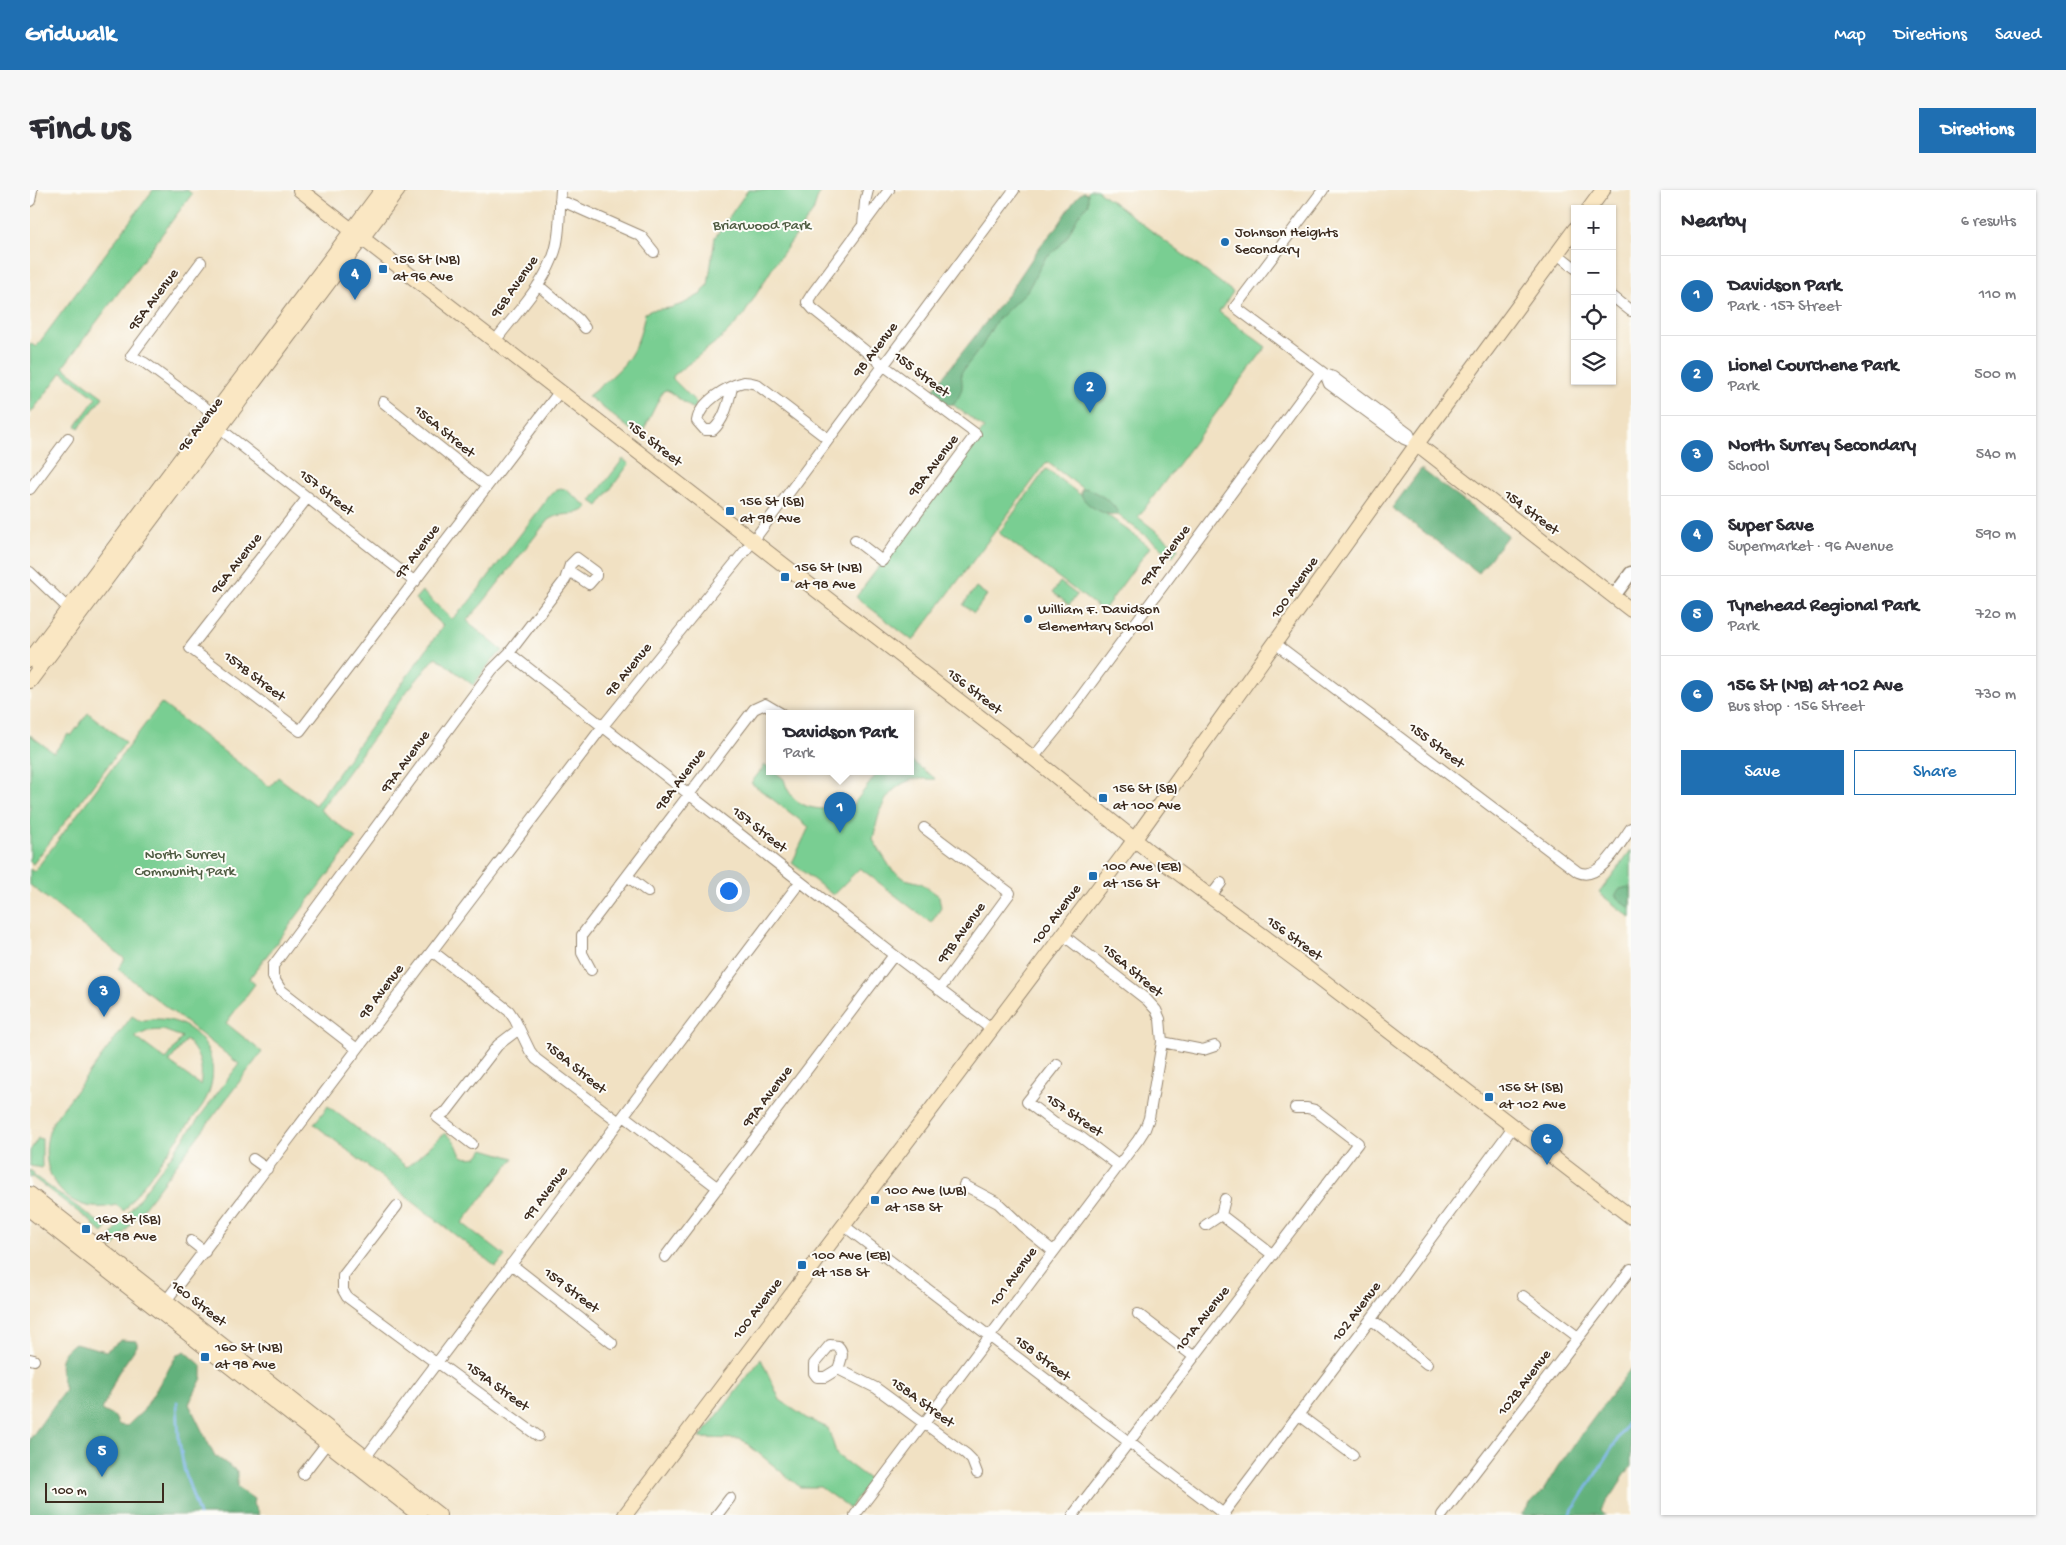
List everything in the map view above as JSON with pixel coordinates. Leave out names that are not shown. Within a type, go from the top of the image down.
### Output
[{"type":"main road","name":"156 Street","points":[[300,190],[1210,897],[1308,969],[1631,1216]]},
{"type":"main road","name":"96 Avenue","points":[[30,660],[73,613],[219,428],[357,234],[382,190]]},
{"type":"main road","name":"96 Avenue","points":[[30,681],[73,613],[214,414],[357,234],[398,190]]},
{"type":"main road","points":[[1592,205],[1603,190]]},
{"type":"main road","name":"100 Avenue","points":[[624,1515],[1135,839],[1276,644],[1415,443],[1571,233]]},
{"type":"main road","points":[[183,476],[192,456],[214,426],[216,420],[214,414]]},
{"type":"main road","name":"154 Street","points":[[1415,443],[1631,610]]},
{"type":"main road","name":"160 Street","points":[[30,1194],[327,1443],[361,1463],[439,1515]]},
{"type":"main road","name":"160 Street","points":[[30,1210],[163,1305],[361,1463],[410,1512]]},
{"type":"street","points":[[30,201],[32,190]]},
{"type":"street","points":[[863,226],[868,190]]},
{"type":"street","name":"155 Street","points":[[890,190],[807,302],[812,309],[883,365],[976,434]]},
{"type":"street","name":"98 Avenue","points":[[163,1305],[603,726],[754,541],[1014,190]]},
{"type":"street","name":"154 Street","points":[[1323,190],[1235,307],[1409,434],[1415,443]]},
{"type":"street","points":[[561,195],[641,236],[654,252]]},
{"type":"street","name":"96B Avenue","points":[[495,340],[538,285],[550,265],[555,253],[561,195]]},
{"type":"street","points":[[1556,253],[1571,265]]},
{"type":"street","name":"95A Avenue","points":[[201,262],[131,356],[145,363],[214,414]]},
{"type":"street","points":[[538,285],[578,319],[585,328]]},
{"type":"street","points":[[1616,299],[1631,311]]},
{"type":"street","name":"99A Avenue","points":[[1032,758],[1060,725],[1323,373]]},
{"type":"street","points":[[732,388],[746,382],[756,384],[828,440]]},
{"type":"street","name":"97 Avenue","points":[[300,731],[560,391]]},
{"type":"street","name":"156A Street","points":[[383,402],[487,485]]},
{"type":"street","name":"157 Street","points":[[219,428],[415,582]]},
{"type":"street","name":"98A Avenue","points":[[855,540],[882,561],[976,434]]},
{"type":"street","points":[[30,490],[68,438]]},
{"type":"street","name":"96A Avenue","points":[[190,648],[308,497]]},
{"type":"street","name":"97A Avenue","points":[[357,1049],[281,990],[274,982],[273,966],[280,954],[372,834],[492,670],[509,653],[565,580],[569,571]]},
{"type":"street","points":[[30,572],[73,613]]},
{"type":"street","points":[[1614,596],[1631,573]]},
{"type":"street","name":"155 Street","points":[[1276,644],[1578,872],[1589,874],[1598,870],[1631,828]]},
{"type":"street","name":"157B Street","points":[[190,648],[300,731]]},
{"type":"street","name":"157 Street","points":[[509,653],[800,882],[991,1028]]},
{"type":"street","name":"98A Avenue","points":[[591,970],[582,953],[582,934],[751,712],[762,704],[777,710]]},
{"type":"street","name":"99B Avenue","points":[[924,828],[1010,893],[939,990]]},
{"type":"street","points":[[627,876],[648,892]]},
{"type":"street","name":"99 Avenue","points":[[361,1463],[622,1119],[755,936],[800,882]]},
{"type":"street","points":[[1210,897],[1221,883]]},
{"type":"street","name":"156A Street","points":[[1063,935],[1147,1000],[1156,1010],[1160,1019],[1162,1042]]},
{"type":"street","name":"158A Street","points":[[432,951],[503,1006],[513,1016],[530,1051],[541,1063],[718,1188]]},
{"type":"street","name":"99A Avenue","points":[[666,1257],[894,955]]},
{"type":"street","points":[[472,1144],[437,1117],[447,1111],[502,1041],[519,1029]]},
{"type":"street","points":[[1162,1042],[1203,1050],[1215,1046]]},
{"type":"street","name":"101 Avenue","points":[[855,1515],[1119,1166],[1147,1126],[1162,1042]]},
{"type":"street","name":"157 Street","points":[[1057,1064],[1027,1102],[1054,1123],[1082,1138],[1119,1166]]},
{"type":"street","name":"101A Avenue","points":[[1073,1515],[1358,1143],[1315,1110],[1296,1108]]},
{"type":"street","name":"102 Avenue","points":[[1224,1514],[1513,1127]]},
{"type":"street","points":[[253,1158],[267,1169]]},
{"type":"street","points":[[964,1186],[998,1203],[1021,1226],[1053,1251]]},
{"type":"street","points":[[1206,1225],[1221,1214],[1226,1200]]},
{"type":"street","name":"159A Street","points":[[397,1206],[343,1276],[343,1290],[348,1297],[538,1436]]},
{"type":"street","points":[[1221,1214],[1273,1255]]},
{"type":"street","name":"158 Street","points":[[843,1225],[1224,1514]]},
{"type":"street","points":[[191,1241],[204,1252]]},
{"type":"street","name":"159 Street","points":[[511,1264],[612,1343]]},
{"type":"street","name":"102B Avenue","points":[[1442,1515],[1631,1269]]},
{"type":"street","points":[[1524,1296],[1578,1337]]},
{"type":"street","points":[[1138,1314],[1193,1356]]},
{"type":"street","points":[[1371,1319],[1428,1364]]},
{"type":"street","name":"158A Street","points":[[838,1369],[876,1388],[966,1454],[972,1460],[977,1473]]},
{"type":"street","points":[[1298,1415],[1352,1456]]},
{"type":"street","points":[[303,1474],[327,1443]]},
{"type":"street","points":[[717,1515],[730,1498]]},
{"type":"green space","points":[[153,190],[187,190],[192,194],[63,367],[103,397],[79,428],[76,426],[96,398],[62,372],[30,414],[30,343],[36,347]]},
{"type":"green space","name":"Briarwood Park","points":[[748,190],[820,190],[813,212],[775,264],[743,316],[726,334],[673,376],[673,379],[697,403],[693,409],[667,390],[663,391],[640,437],[588,396],[619,370],[626,361],[638,341],[645,313],[683,304],[701,294],[708,285],[715,237]]},
{"type":"green space","points":[[1089,190],[1097,190],[1233,292],[1219,312],[1266,347],[1138,517],[1178,548],[1173,556],[1047,462],[913,641],[856,597],[984,428],[944,398],[935,394]]},
{"type":"green space","points":[[1083,192],[1088,193],[1088,204],[1078,216],[1067,237],[1057,249],[1046,257],[1027,291],[996,321],[982,346],[961,373],[962,389],[954,404],[945,404],[939,401],[932,395],[932,391],[1011,290],[1041,245],[1057,227],[1077,197]]},
{"type":"green space","points":[[623,459],[629,464],[598,506],[591,501]]},
{"type":"green space","points":[[1046,469],[1150,547],[1103,611],[999,533]]},
{"type":"green space","points":[[1421,469],[1508,535],[1479,573],[1392,508]]},
{"type":"green space","name":"North Surrey Community Park","points":[[560,488],[565,489],[588,507],[579,512],[553,517],[548,520],[467,620],[503,651],[493,659],[473,685],[436,657],[408,690],[320,810],[356,838],[249,979],[255,984],[226,1023],[262,1052],[113,1248],[106,1243],[239,1064],[118,969],[125,959],[30,885],[30,869],[34,872],[161,703],[270,787],[278,777],[315,805],[443,626],[415,599],[422,591],[452,619],[469,602],[551,494]]},
{"type":"green space","points":[[1086,488],[1110,502],[1117,510],[1118,515],[1101,512],[1089,505],[1084,500],[1081,490]]},
{"type":"green space","points":[[1060,582],[1077,595],[1069,605],[1053,592]]},
{"type":"green space","points":[[976,587],[987,595],[974,613],[963,605]]},
{"type":"green space","points":[[88,713],[126,742],[33,864],[30,862],[30,735],[54,753],[68,734],[71,736]]},
{"type":"green space","points":[[914,763],[936,779],[911,780],[892,791],[879,814],[873,840],[892,870],[905,879],[921,883],[939,896],[941,908],[931,923],[860,868],[833,895],[792,863],[809,827],[751,783],[765,765],[766,775],[779,775],[784,779],[788,790],[802,804],[821,809],[853,805],[876,775],[914,775]]},
{"type":"green space","points":[[1631,850],[1631,918],[1599,893]]},
{"type":"green space","points":[[1631,888],[1631,909],[1615,896],[1620,889]]},
{"type":"green space","points":[[132,1016],[140,1021],[159,1019],[177,1022],[191,1030],[202,1041],[210,1055],[213,1071],[210,1088],[202,1106],[124,1211],[116,1205],[97,1207],[81,1204],[67,1197],[56,1185],[49,1171],[46,1155],[48,1138],[54,1120]],"holes":[[[163,1030],[182,1037],[166,1060],[135,1037],[148,1031]],[[186,1040],[197,1055],[201,1066],[200,1085],[169,1062]]]},
{"type":"green space","points":[[328,1106],[407,1167],[445,1133],[454,1141],[463,1156],[477,1157],[484,1149],[514,1158],[462,1223],[505,1256],[496,1267],[314,1124]]},
{"type":"green space","points":[[38,1138],[42,1139],[42,1168],[30,1166],[30,1151]]},
{"type":"green space","points":[[30,1170],[34,1173],[33,1175],[107,1228],[103,1233],[32,1177],[30,1178]]},
{"type":"green space","points":[[121,1340],[137,1341],[137,1346],[118,1373],[102,1410],[115,1417],[119,1425],[127,1426],[143,1411],[177,1355],[185,1351],[202,1366],[202,1378],[189,1404],[214,1455],[237,1471],[237,1487],[254,1499],[253,1504],[259,1515],[30,1515],[30,1439],[65,1390],[60,1369],[61,1359],[68,1348],[75,1343],[106,1351]]},
{"type":"green space","points":[[761,1359],[780,1400],[806,1418],[828,1428],[837,1455],[870,1480],[849,1508],[820,1487],[800,1487],[741,1439],[700,1438]]},
{"type":"green space","points":[[1631,1368],[1631,1466],[1601,1510],[1606,1515],[1521,1515],[1543,1491],[1558,1466]]},
{"type":"waterway","points":[[177,1402],[179,1440],[184,1469],[199,1515]]},
{"type":"waterway","points":[[1570,1515],[1631,1418]]},
{"type":"place","name":"Johnson Heights Secondary","points":[[1225,242]]},
{"type":"place","name":"156 St (NB) at 96 Ave","points":[[383,269]]},
{"type":"place","name":"Super Save","points":[[355,300]]},
{"type":"place","name":"Lionel Courchene Park","points":[[1090,413]]},
{"type":"place","name":"156 St (SB) at 98 Ave","points":[[730,511]]},
{"type":"place","name":"156 St (NB) at 98 Ave","points":[[785,577]]},
{"type":"place","name":"William F. Davidson Elementary School","points":[[1028,619]]},
{"type":"place","name":"156 St (SB) at 100 Ave","points":[[1103,798]]},
{"type":"place","name":"Davidson Park","points":[[840,833]]},
{"type":"place","name":"100 Ave (EB) at 156 St","points":[[1093,876]]},
{"type":"place","name":"North Surrey Secondary","points":[[104,1017]]},
{"type":"place","name":"156 St (SB) at 102 Ave","points":[[1489,1097]]},
{"type":"place","name":"156 St (NB) at 102 Ave","points":[[1547,1165]]},
{"type":"place","name":"100 Ave (WB) at 158 St","points":[[875,1200]]},
{"type":"place","name":"160 St (SB) at 98 Ave","points":[[86,1229]]},
{"type":"place","name":"100 Ave (EB) at 158 St","points":[[802,1265]]},
{"type":"place","name":"160 St (NB) at 98 Ave","points":[[205,1357]]},
{"type":"place","name":"Tynehead Regional Park","points":[[102,1477]]}]
